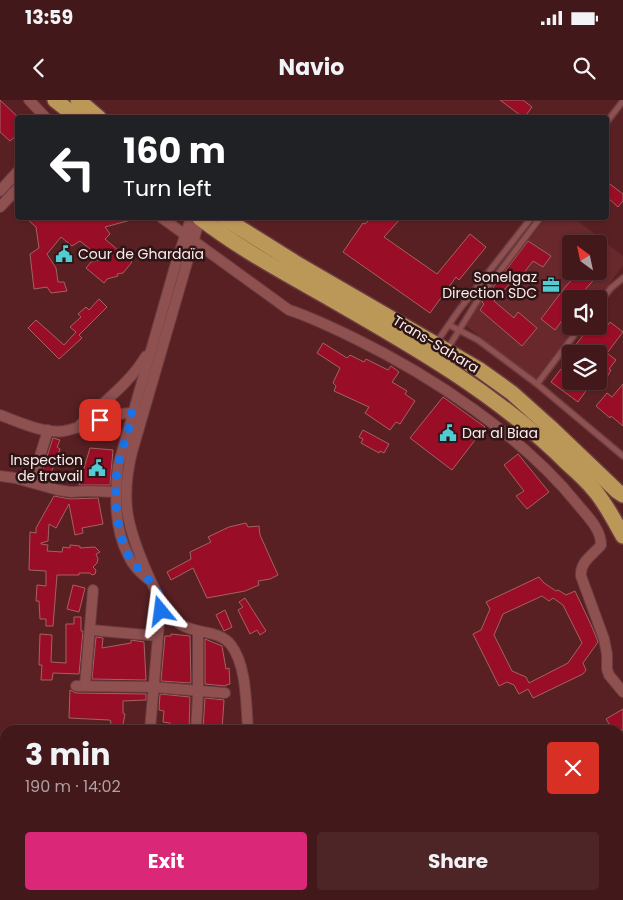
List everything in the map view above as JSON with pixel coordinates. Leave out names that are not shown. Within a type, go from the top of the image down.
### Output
[{"type":"highway","points":[[55,100],[74,115]]},
{"type":"highway","points":[[78,100],[96,115]]},
{"type":"highway","name":"Trans-Sahara","points":[[203,220],[262,260],[436,354],[480,370],[512,393],[623,495]]},
{"type":"highway","name":"Trans-Sahara","points":[[227,220],[436,354],[464,379],[534,431],[595,490],[623,536]]},
{"type":"street","points":[[29,100],[43,115]]},
{"type":"street","points":[[0,191],[15,174]]},
{"type":"street","points":[[0,207],[15,191]]},
{"type":"street","points":[[165,220],[289,310],[306,315],[380,351],[426,378],[504,433],[550,473],[593,523],[601,540],[601,545],[590,555],[580,569],[581,576],[604,639],[609,675],[623,692]]},
{"type":"street","points":[[150,582],[131,530],[127,511],[127,473],[177,293],[189,238],[191,220]]},
{"type":"street","points":[[199,220],[176,263],[132,413],[118,466],[115,492],[121,537],[128,555],[135,566],[150,582],[178,623],[198,632],[210,633],[225,638],[232,646],[238,657],[242,673],[247,725]]},
{"type":"street","points":[[79,426],[117,392],[142,363],[154,342]]},
{"type":"street","points":[[0,415],[48,430],[64,431],[132,413],[144,414]]},
{"type":"street","points":[[32,482],[48,430]]},
{"type":"street","points":[[0,476],[71,492],[115,492]]},
{"type":"street","points":[[94,590],[91,630],[80,686],[153,687],[225,693]]},
{"type":"street","points":[[150,725],[161,599]]},
{"type":"street","points":[[91,630],[158,636]]},
{"type":"street","points":[[196,725],[198,632]]},
{"type":"lane","points":[[609,119],[623,101]]},
{"type":"lane","points":[[436,354],[449,325],[529,220]]},
{"type":"lane","points":[[436,354],[458,330],[538,220]]},
{"type":"lane","points":[[523,228],[529,231]]},
{"type":"lane","points":[[607,293],[623,278]]},
{"type":"lane","points":[[469,297],[476,303]]},
{"type":"lane","points":[[449,325],[478,340],[537,384],[623,456]]},
{"type":"lane","points":[[537,384],[574,335]]},
{"type":"shaded area","name":"Sonelgaz Direction SDC","points":[[544,220],[577,220],[596,235],[562,235],[562,280],[608,280],[608,244],[623,256],[623,266],[604,290],[562,290],[562,335],[569,335],[535,379],[464,324]]},
{"type":"building","points":[[0,100],[16,115],[15,137],[10,141],[0,132]]},
{"type":"building","points":[[500,100],[523,100],[532,107],[526,115],[520,115]]},
{"type":"building","points":[[609,183],[623,194],[623,201],[618,207],[609,199]]},
{"type":"building","points":[[28,220],[131,220],[105,227],[110,234],[105,239],[132,262],[123,273],[107,279],[104,283],[86,268],[91,262],[102,259],[80,241],[72,246],[61,237],[47,254],[56,268],[58,282],[64,282],[67,291],[51,293],[47,287],[34,289],[30,254],[39,248],[36,227]]},
{"type":"building","points":[[369,220],[399,220],[384,237],[437,274],[470,234],[486,247],[459,280],[456,277],[430,313],[343,252],[363,223],[365,224]]},
{"type":"building","points":[[528,241],[551,256],[543,267],[533,261],[516,283],[513,280],[494,301],[514,318],[518,312],[537,328],[522,346],[480,310],[484,304],[482,302]]},
{"type":"building","points":[[572,280],[594,280],[584,290],[563,290]]},
{"type":"building","points":[[562,291],[562,320],[555,330],[541,319]]},
{"type":"building","points":[[99,299],[107,307],[79,335],[82,338],[59,359],[28,328],[36,320],[64,345],[76,332],[70,327],[81,317],[78,314],[86,307],[89,310]]},
{"type":"building","points":[[610,322],[623,332],[607,353],[607,345],[576,345],[583,335],[607,335],[607,326]]},
{"type":"building","points":[[323,343],[347,358],[350,355],[364,362],[366,359],[388,370],[391,366],[399,372],[392,382],[407,391],[405,394],[415,401],[400,424],[396,422],[390,430],[365,413],[369,407],[334,391],[336,386],[333,383],[340,368],[317,353]]},
{"type":"building","points":[[607,353],[616,360],[609,369],[611,370],[607,377]]},
{"type":"building","points":[[562,368],[562,390],[587,390],[578,402],[551,382]]},
{"type":"building","points":[[623,384],[623,426],[596,406],[607,393],[612,397]]},
{"type":"building","name":"Dar al Biaa","points":[[443,397],[485,427],[452,470],[410,438]]},
{"type":"building","points":[[363,430],[389,444],[384,453],[380,451],[379,453],[361,443],[363,439],[359,437]]},
{"type":"building","points":[[53,438],[60,440],[57,447],[60,449],[49,478],[41,475]]},
{"type":"building","name":"Inspection de travail","points":[[90,448],[113,450],[110,485],[79,485]]},
{"type":"building","points":[[518,454],[549,492],[527,509],[516,496],[524,491],[504,465]]},
{"type":"building","points":[[54,496],[70,499],[98,498],[103,524],[82,528],[83,533],[75,535],[69,504],[56,528],[49,524],[48,541],[41,543],[48,545],[47,551],[62,552],[63,547],[70,548],[70,545],[80,546],[80,548],[95,547],[100,552],[96,554],[98,559],[93,567],[96,570],[95,574],[57,575],[53,626],[46,626],[46,619],[40,619],[39,601],[36,601],[37,585],[46,586],[46,571],[29,570],[30,532],[36,533],[36,528]]},
{"type":"building","points":[[246,523],[248,527],[259,526],[260,535],[278,575],[270,579],[258,581],[259,585],[245,591],[207,598],[193,568],[171,580],[167,572],[191,559],[190,552],[211,542],[208,537],[229,527]]},
{"type":"building","points":[[539,577],[556,591],[558,590],[566,595],[575,591],[598,642],[583,663],[586,670],[583,674],[533,698],[528,689],[519,694],[514,685],[507,682],[499,686],[473,634],[481,630],[490,609],[486,602]],"holes":[[[542,596],[549,601],[553,598],[563,605],[582,643],[568,663],[529,683],[526,677],[512,671],[494,635],[503,614]]]},
{"type":"building","points":[[73,585],[85,588],[79,612],[67,609]]},
{"type":"building","points":[[245,598],[266,631],[260,635],[257,630],[250,634],[238,610],[243,607],[239,602]]},
{"type":"building","points":[[225,610],[232,627],[224,631],[216,615]]},
{"type":"building","points":[[74,617],[81,617],[81,631],[83,631],[79,674],[53,673],[52,680],[41,680],[42,665],[39,665],[40,634],[52,635],[51,662],[66,663],[66,624],[74,624]]},
{"type":"building","points":[[171,634],[190,636],[191,683],[161,681],[165,636],[171,636]]},
{"type":"building","points":[[96,637],[103,638],[102,648],[131,643],[131,640],[144,642],[146,680],[92,679]]},
{"type":"building","points":[[205,639],[222,646],[226,669],[229,668],[230,684],[226,686],[205,684]]},
{"type":"building","points":[[70,690],[76,693],[146,694],[146,700],[123,701],[123,713],[125,714],[123,725],[110,725],[111,721],[109,720],[69,718]]},
{"type":"building","points":[[160,694],[190,697],[189,725],[170,725],[170,723],[163,722],[164,711],[159,710]]},
{"type":"building","points":[[205,698],[224,700],[222,725],[203,725]]},
{"type":"building","points":[[623,709],[623,725],[610,725],[606,719]]},
{"type":"place","name":"Cour de Ghardaïa","points":[[64,254]]},
{"type":"place","name":"Sonelgaz Direction SDC","points":[[551,285]]},
{"type":"place","name":"Dar al Biaa","points":[[448,433]]},
{"type":"place","name":"Inspection de travail","points":[[97,468]]},
{"type":"route","points":[[100,420],[132,413],[118,466],[115,492],[117,513],[121,537],[128,555],[161,599],[161,611]]}]
